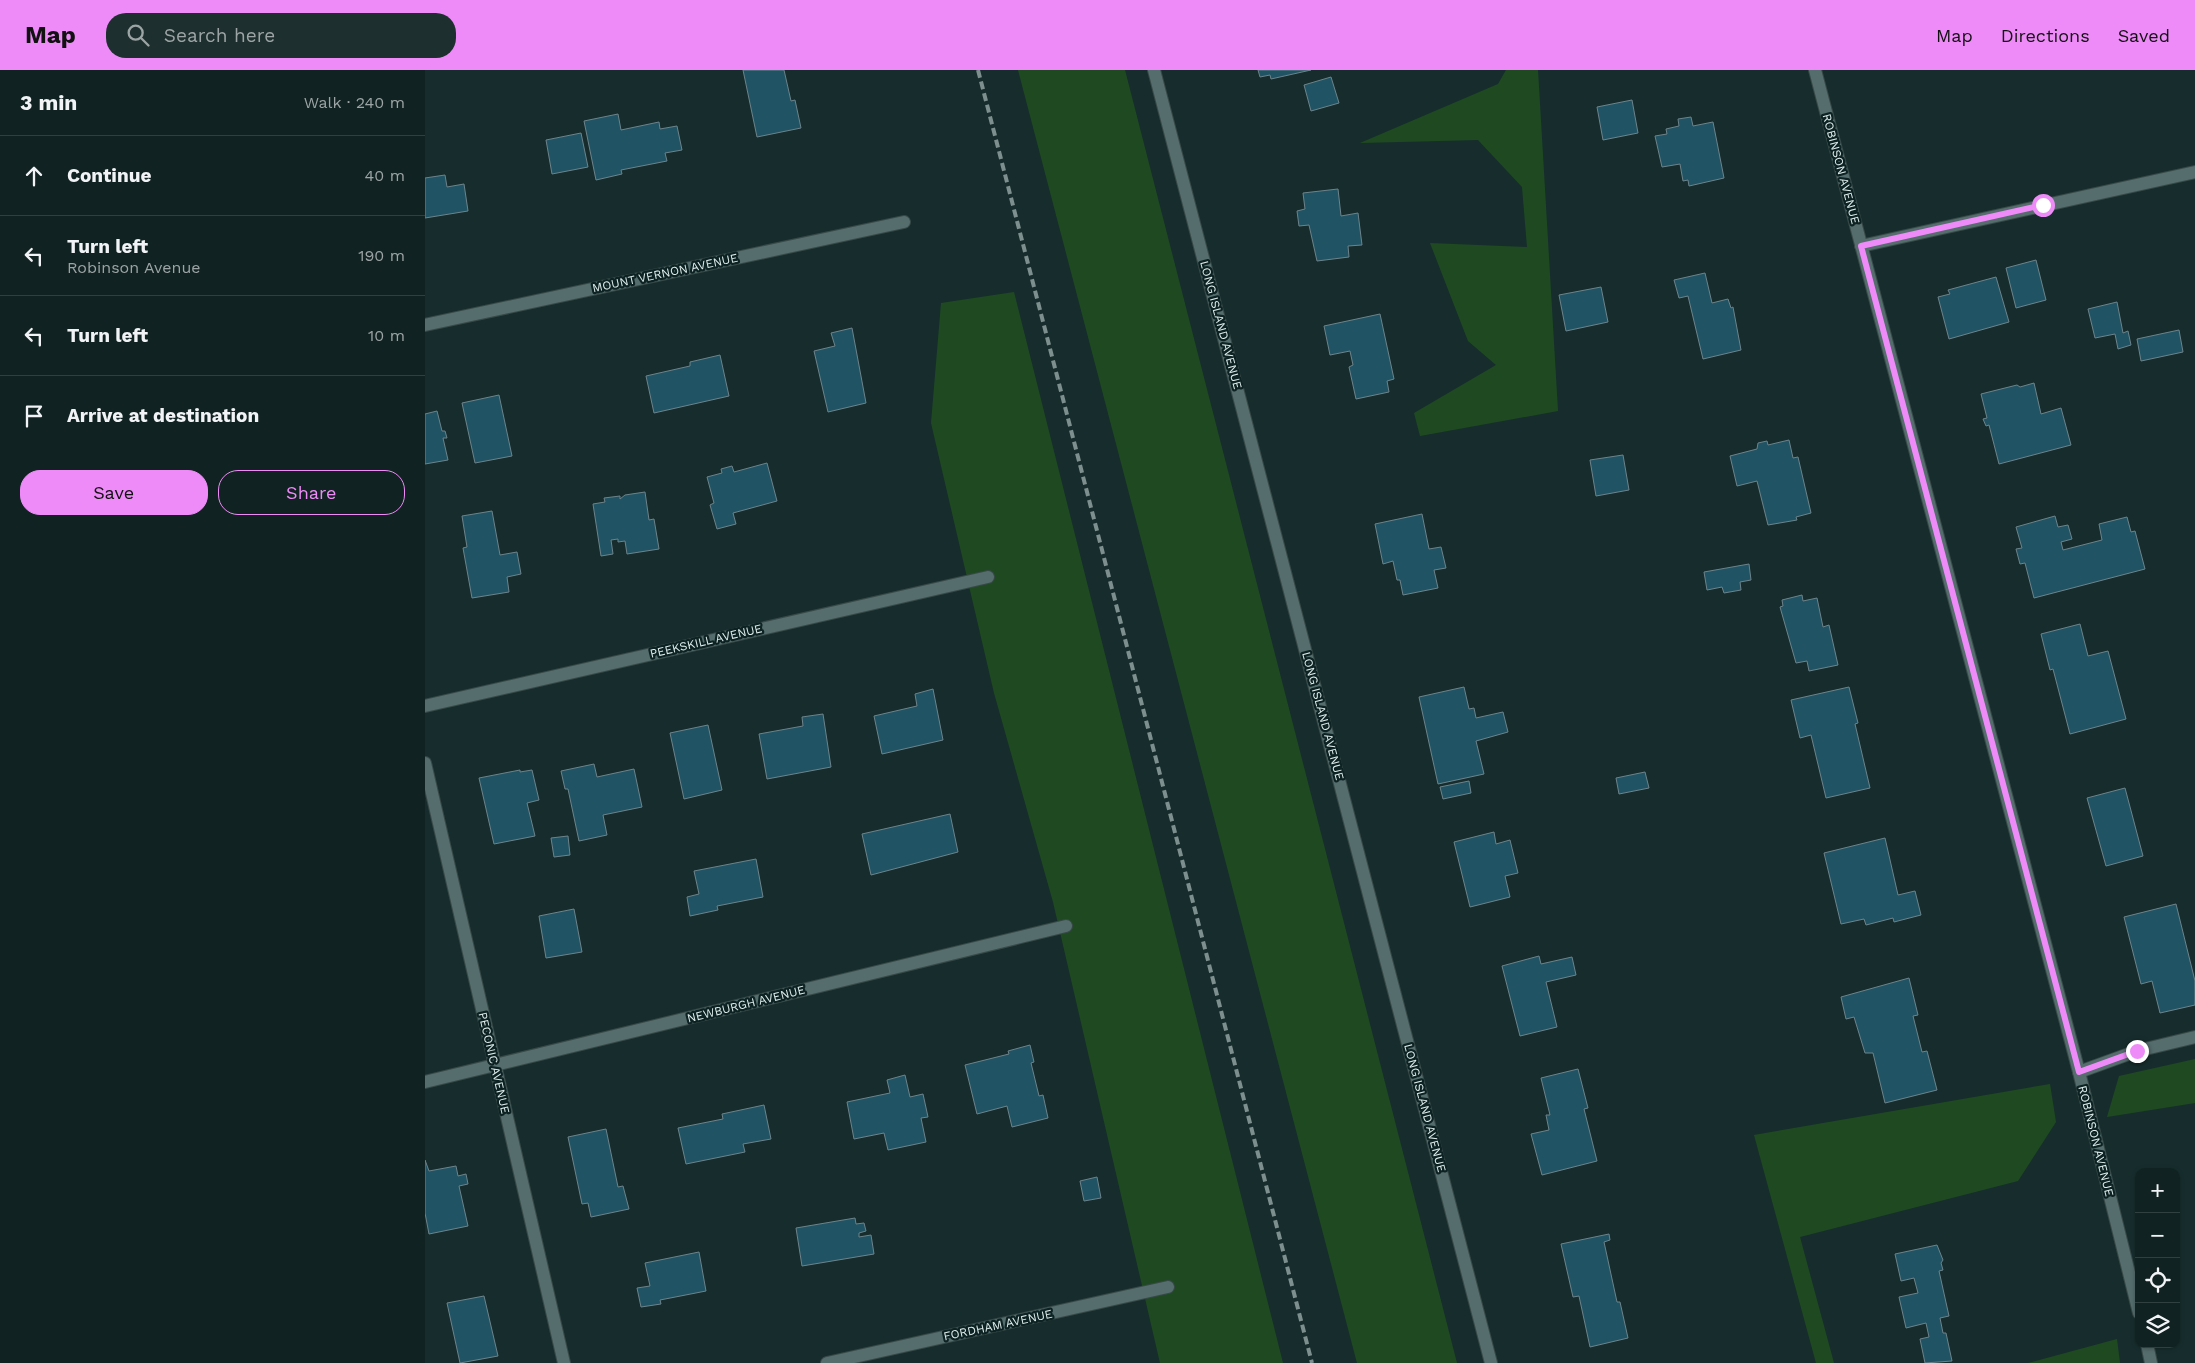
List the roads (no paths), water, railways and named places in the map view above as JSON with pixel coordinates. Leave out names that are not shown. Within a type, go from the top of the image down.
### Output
[{"type":"street","name":"LONG ISLAND AVENUE","points":[[1155,70],[1491,1363]]},
{"type":"street","name":"ROBINSON AVENUE","points":[[1815,70],[2079,1072],[2137,1303]]},
{"type":"street","points":[[1861,246],[2195,172]]},
{"type":"street","name":"MOUNT VERNON AVENUE","points":[[425,325],[904,222]]},
{"type":"street","name":"PEEKSKILL AVENUE","points":[[425,706],[988,577]]},
{"type":"street","name":"PECONIC AVENUE","points":[[425,763],[564,1363]]},
{"type":"street","name":"NEWBURGH AVENUE","points":[[425,1082],[1066,926]]},
{"type":"street","points":[[2079,1072],[2137,1051],[2195,1037]]},
{"type":"street","name":"FORDHAM AVENUE","points":[[827,1363],[1169,1287]]},
{"type":"street","points":[[2148,1348],[2151,1363]]},
{"type":"railway","points":[[978,70],[1312,1363]]}]
